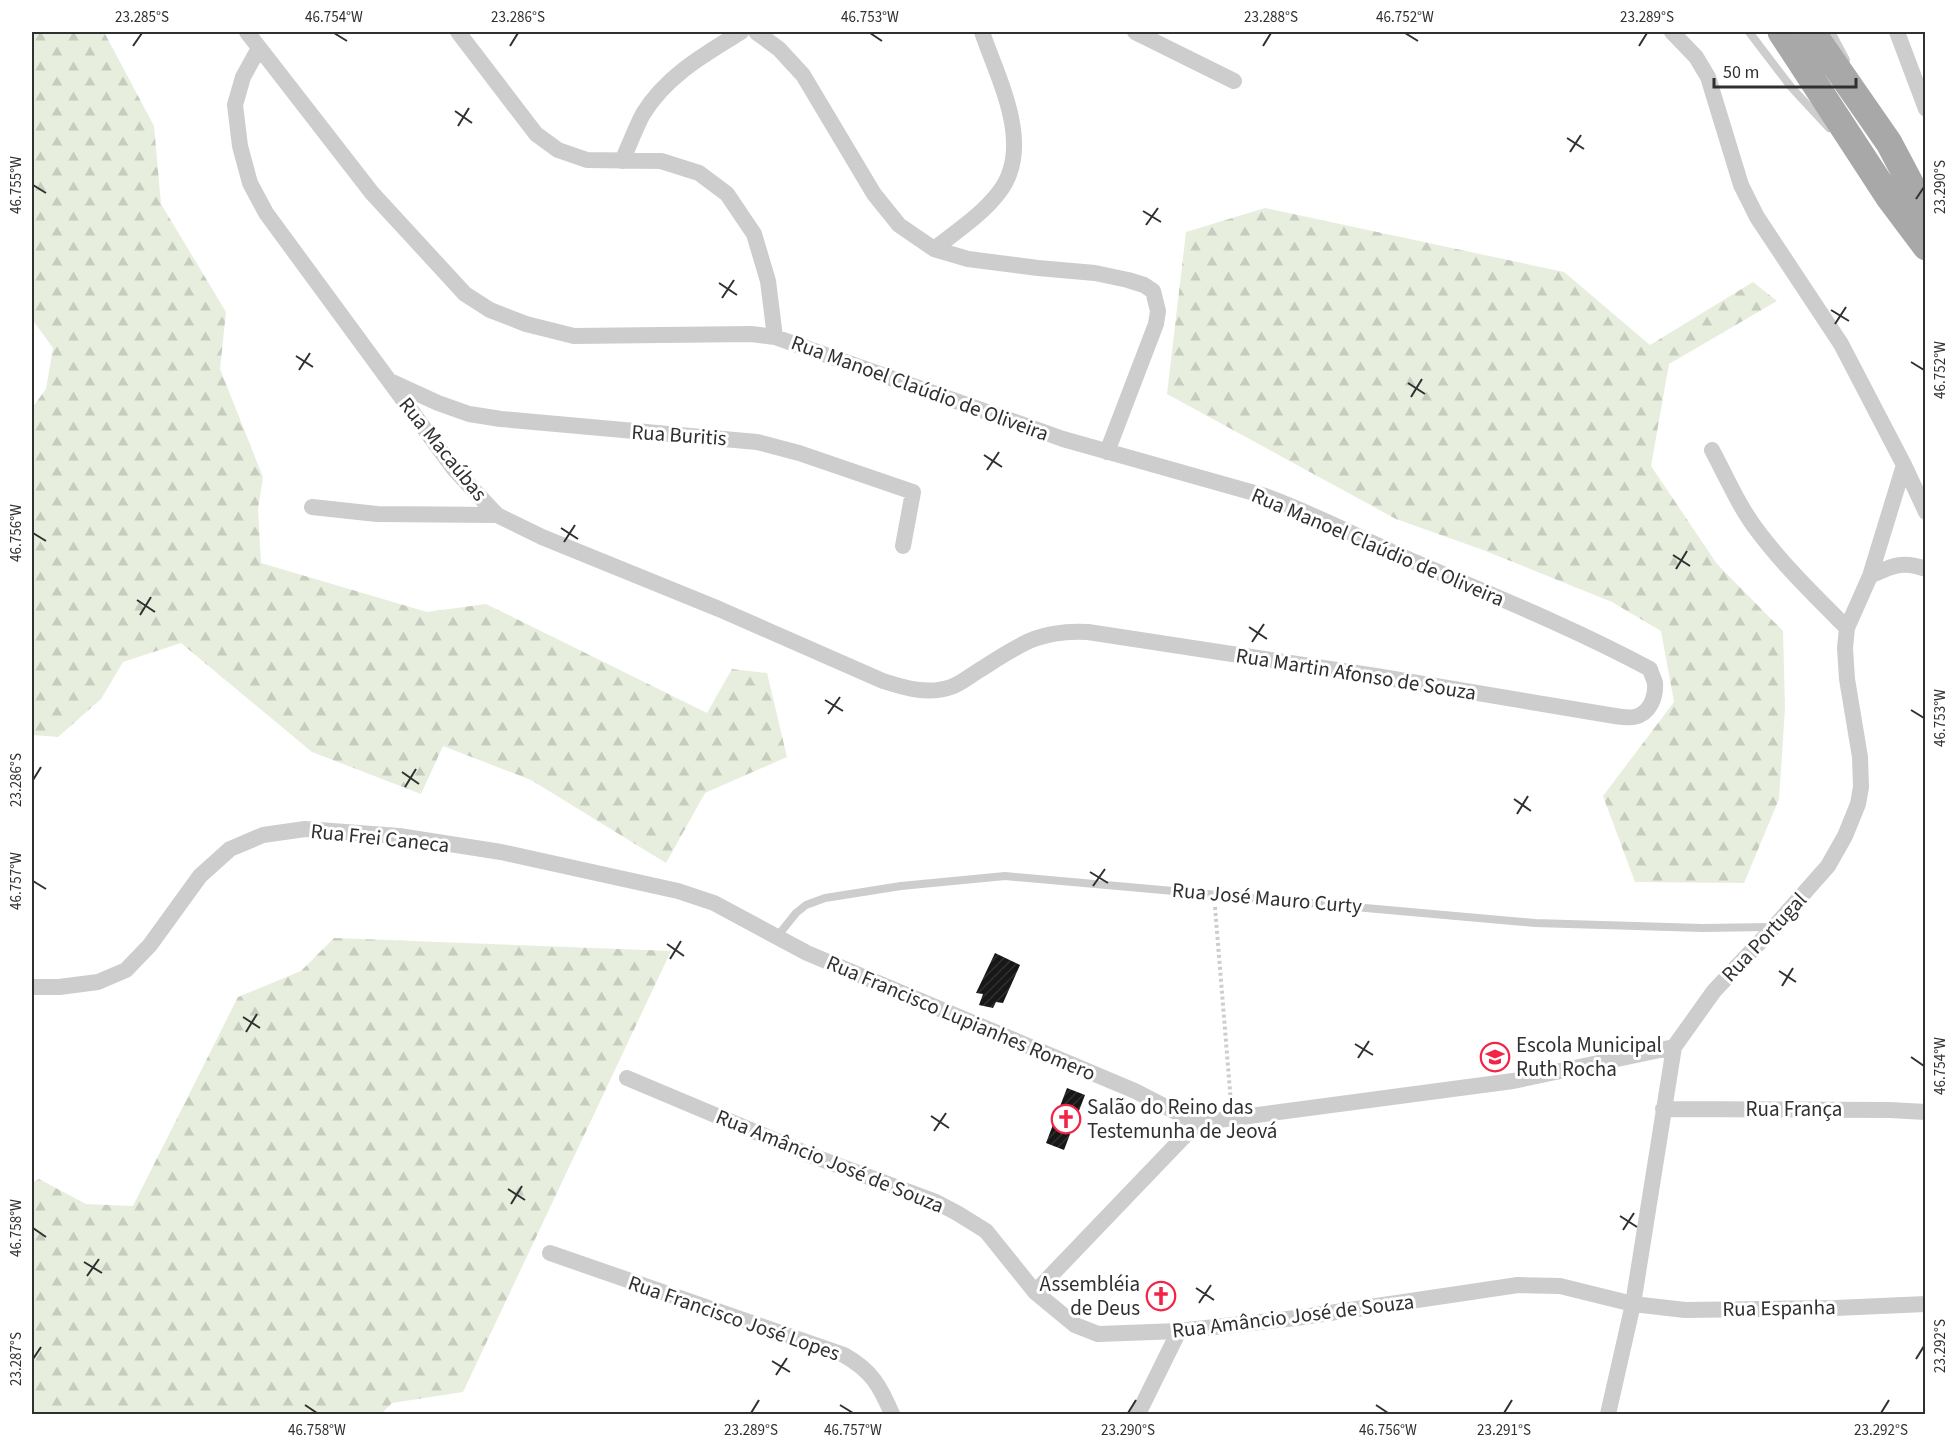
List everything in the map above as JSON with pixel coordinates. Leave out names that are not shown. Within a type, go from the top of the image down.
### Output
[{"type":"main road","points":[[1781,32],[1864,159],[1916,202]]},
{"type":"main road","points":[[1812,32],[1889,143],[1916,202],[1926,247]]},
{"type":"street","name":"Rua Manoel Claúdio de Oliveira","points":[[247,32],[372,193],[465,294],[490,310],[526,324],[574,336],[751,334],[775,337],[1063,439],[1265,495],[1604,645],[1650,669],[1655,682],[1653,699]]},
{"type":"street","points":[[458,32],[536,134],[558,150],[587,160],[661,161],[699,173],[727,194],[754,234],[768,281],[775,337]]},
{"type":"street","points":[[622,161],[643,114],[666,85],[693,62],[741,32]]},
{"type":"street","points":[[756,32],[779,49],[803,75],[874,194],[899,225],[934,249],[968,259],[1095,273],[1144,285],[1153,291],[1157,299],[1156,324],[1107,452]]},
{"type":"street","points":[[934,249],[977,215],[1001,190],[1013,165],[1015,141],[1013,120],[982,32]]},
{"type":"street","points":[[1135,32],[1234,81]]},
{"type":"street","points":[[1672,32],[1696,57],[1708,77],[1737,174],[1758,217],[1841,344],[1926,512]]},
{"type":"street","points":[[1897,32],[1926,109]]},
{"type":"street","name":"Rua Macaúbas","points":[[260,48],[243,77],[235,105],[240,146],[250,183],[266,213],[454,469],[497,515],[552,542],[719,609],[884,681],[908,689],[929,691],[952,687],[1017,646],[1048,634]]},
{"type":"street","name":"Rua Buritis","points":[[389,381],[469,414],[501,419],[726,438],[757,442],[799,453],[913,492],[903,546]]},
{"type":"street","points":[[1712,450],[1744,511],[1759,533],[1797,578],[1847,628]]},
{"type":"street","name":"Rua Portugal","points":[[1608,1414],[1633,1304],[1674,1047],[1714,991],[1828,866],[1845,837],[1858,804],[1862,787],[1860,757],[1847,679],[1845,648],[1847,628],[1870,576],[1904,465]]},
{"type":"street","points":[[312,507],[377,514],[497,515]]},
{"type":"street","points":[[1870,576],[1891,566],[1904,563],[1926,569]]},
{"type":"street","name":"Rua Martin Afonso de Souza","points":[[1048,634],[1070,631],[1088,632],[1632,718],[1642,715],[1649,709],[1653,699]]},
{"type":"street","name":"Rua Frei Caneca","points":[[32,987],[59,987],[98,982],[126,970],[150,945],[200,876],[230,849],[263,835],[305,829],[399,836],[501,852],[678,891],[714,903],[747,919],[776,938]]},
{"type":"street","name":"Rua Francisco Lupianhes Romero","points":[[776,938],[1135,1091],[1197,1123]]},
{"type":"street","points":[[1035,1292],[1197,1123],[1513,1081],[1674,1047]]},
{"type":"street","name":"Rua Amâncio José de Souza","points":[[627,1078],[810,1155],[936,1202],[986,1231],[1035,1292],[1075,1325],[1098,1334],[1179,1331],[1296,1318],[1518,1285],[1560,1286],[1633,1304]]},
{"type":"street","name":"Rua França","points":[[1663,1108],[1926,1112]]},
{"type":"street","name":"Rua Francisco José Lopes","points":[[550,1253],[844,1355],[860,1364],[869,1373],[880,1388],[891,1414]]},
{"type":"street","name":"Rua Espanha","points":[[1633,1304],[1685,1310],[1926,1304]]},
{"type":"street","points":[[1138,1414],[1179,1331]]},
{"type":"lane","points":[[1749,32],[1791,87],[1837,136],[1864,159]]},
{"type":"lane","points":[[1831,32],[1851,70]]},
{"type":"lane","points":[[1857,81],[1889,143]]},
{"type":"lane","name":"Rua José Mauro Curty","points":[[776,938],[796,913],[806,905],[846,894],[1005,876],[1535,922],[1702,928],[1774,927]]},
{"type":"path","points":[[1214,894],[1232,1118]]},
{"type":"green space","points":[[32,32],[104,32],[154,126],[161,204],[226,312],[220,369],[263,477],[258,509],[261,563],[427,612],[486,604],[707,713],[732,669],[767,673],[787,757],[705,793],[666,863],[531,780],[443,746],[421,794],[312,752],[181,643],[123,662],[101,699],[58,737],[32,735],[32,408],[46,389],[53,348],[32,319]]},
{"type":"green space","points":[[1265,208],[1564,272],[1650,345],[1753,282],[1777,301],[1669,364],[1651,466],[1717,564],[1783,631],[1785,708],[1779,799],[1744,883],[1635,882],[1603,796],[1674,702],[1661,631],[1612,602],[1483,550],[1396,519],[1167,394],[1186,232]]},
{"type":"green space","points":[[334,938],[671,951],[463,1392],[392,1403],[381,1414],[32,1414],[32,1183],[39,1179],[86,1204],[133,1206],[238,997],[301,971]]},
{"type":"building","points":[[995,953],[1020,965],[1003,1003],[996,1002],[993,1008],[979,1005],[983,994],[976,993]]},
{"type":"building","name":"Salão do Reino das Testemunha de Jeová","points":[[1067,1088],[1085,1095],[1064,1150],[1046,1143]]},
{"type":"place","name":"Escola Municipal Ruth Rocha","points":[[1495,1057]]},
{"type":"place","name":"Salão do Reino das Testemunha de Jeová","points":[[1066,1119]]},
{"type":"place","name":"Assembléia de Deus","points":[[1161,1296]]}]
